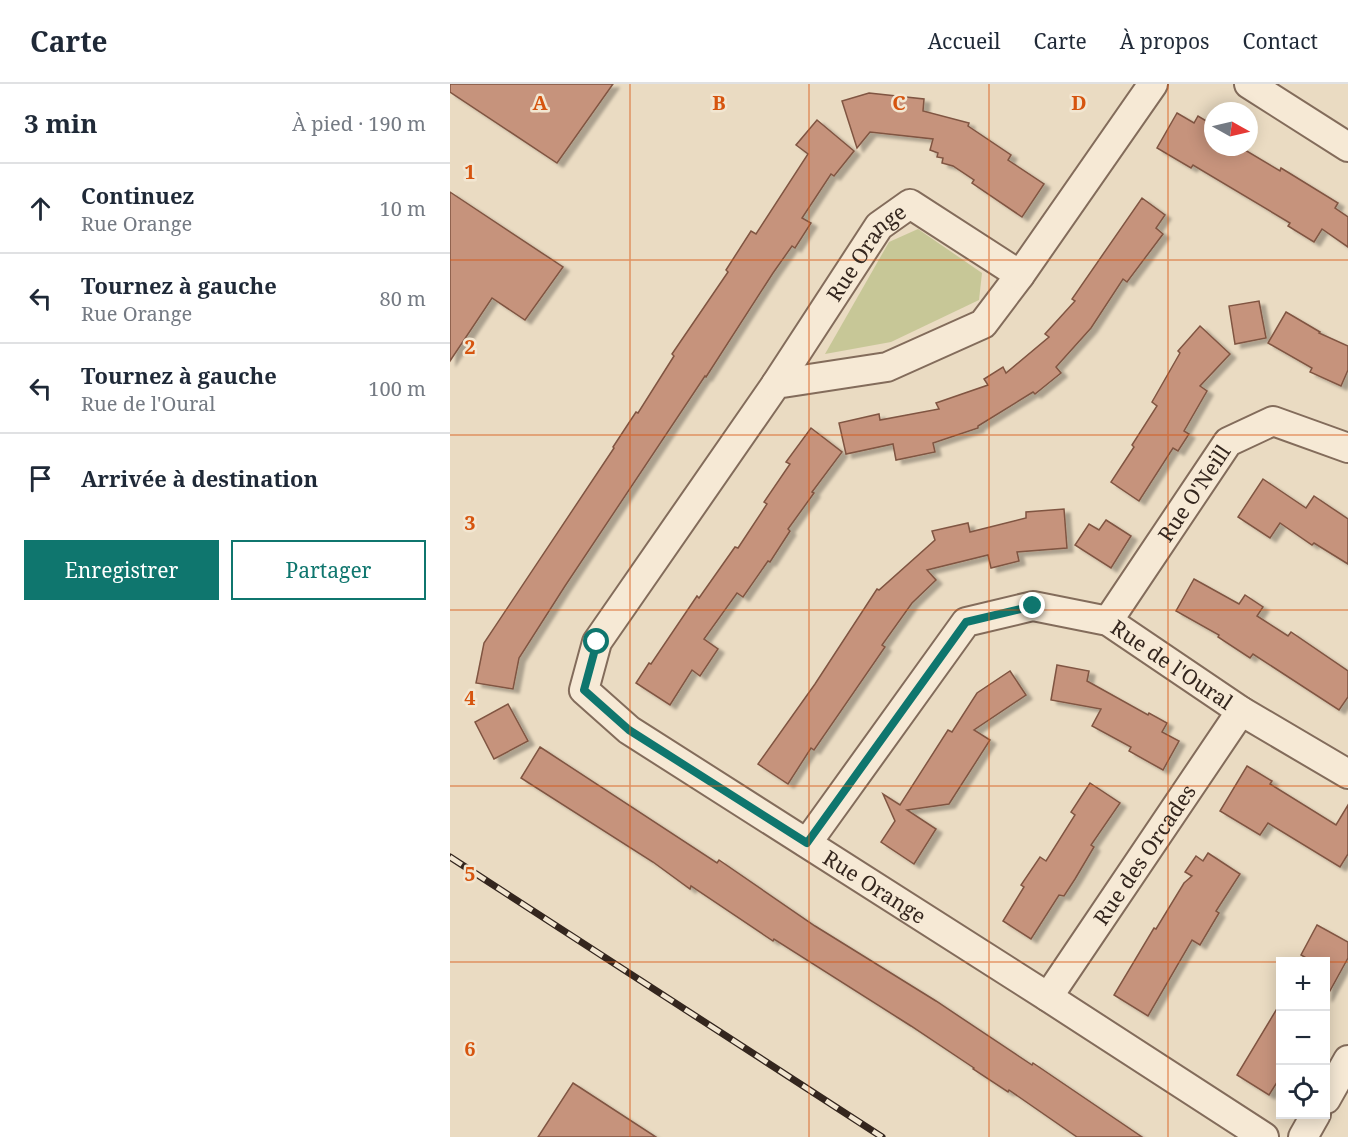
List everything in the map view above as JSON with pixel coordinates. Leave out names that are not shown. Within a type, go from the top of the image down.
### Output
[{"type":"street","points":[[776,384],[887,367],[983,324],[1020,275],[1153,84]]},
{"type":"street","points":[[1249,84],[1348,147]]},
{"type":"street","name":"Rue Orange","points":[[1020,275],[910,204],[879,226],[776,384],[597,642],[584,690],[629,730],[1264,1137]]},
{"type":"street","name":"Rue O'Neill","points":[[1108,621],[1228,442],[1273,421],[1346,444]]},
{"type":"street","name":"Rue de l'Oural","points":[[807,843],[966,622],[1033,606],[1108,621],[1241,711],[1348,774]]},
{"type":"street","name":"Rue des Orcades","points":[[1048,997],[1241,711]]},
{"type":"street","points":[[1330,1092],[1348,1060]]},
{"type":"street","points":[[1303,1137],[1313,1119]]},
{"type":"green space","points":[[918,229],[982,273],[979,300],[891,342],[825,354],[889,242]]},
{"type":"building","points":[[450,84],[613,84],[557,163],[450,92]]},
{"type":"building","points":[[869,93],[924,99],[923,111],[969,123],[968,126],[1011,155],[1008,160],[1044,184],[1022,217],[972,183],[974,180],[953,166],[942,163],[943,158],[937,157],[938,153],[930,150],[933,139],[870,132],[857,148],[842,101]]},
{"type":"building","points":[[1177,113],[1194,123],[1198,116],[1204,120],[1204,156],[1255,156],[1280,171],[1281,168],[1338,203],[1335,208],[1348,217],[1348,247],[1322,229],[1314,242],[1288,226],[1290,223],[1193,165],[1191,168],[1157,148]]},
{"type":"building","points":[[817,120],[854,151],[834,176],[831,174],[802,218],[811,223],[795,248],[792,246],[773,273],[565,586],[519,658],[513,689],[476,683],[484,643],[636,412],[638,413],[674,356],[672,354],[728,272],[726,270],[751,231],[756,234],[808,154],[796,145]]},
{"type":"building","points":[[450,192],[563,267],[525,320],[492,298],[450,361]]},
{"type":"building","points":[[1142,198],[1165,215],[1156,228],[1163,234],[1127,282],[1123,279],[1091,328],[1056,367],[1061,373],[1035,394],[1033,392],[978,428],[933,443],[935,452],[896,460],[893,444],[846,454],[839,423],[879,414],[880,420],[939,409],[936,403],[988,385],[984,379],[1003,367],[1006,373],[1049,337],[1045,334],[1075,301],[1072,299]]},
{"type":"building","points":[[1259,301],[1266,338],[1235,344],[1229,306]]},
{"type":"building","points":[[1286,312],[1319,333],[1348,346],[1348,370],[1341,386],[1310,372],[1312,368],[1268,343]]},
{"type":"building","points":[[1200,326],[1230,354],[1200,386],[1207,391],[1184,431],[1189,434],[1178,451],[1173,448],[1139,501],[1111,482],[1157,406],[1152,402],[1180,353],[1178,351]]},
{"type":"building","points":[[811,428],[842,452],[812,492],[814,493],[788,529],[790,531],[770,562],[768,561],[743,597],[737,593],[704,639],[718,649],[700,676],[692,670],[670,705],[636,683],[697,596],[699,598],[735,547],[738,548],[767,504],[764,502],[790,464],[786,462]]},
{"type":"building","points":[[1263,479],[1306,508],[1314,496],[1348,519],[1348,564],[1314,543],[1312,545],[1280,523],[1270,538],[1238,517]]},
{"type":"building","points":[[1064,509],[1067,548],[1017,552],[1019,561],[991,568],[988,555],[927,570],[936,580],[912,603],[882,645],[885,647],[814,750],[811,748],[788,784],[758,764],[815,684],[877,589],[879,590],[935,540],[932,531],[968,523],[970,532],[1026,518],[1026,512]]},
{"type":"building","points":[[1106,520],[1131,536],[1111,568],[1075,545],[1089,524],[1099,530]]},
{"type":"building","points":[[1194,579],[1239,604],[1245,595],[1263,607],[1257,616],[1288,636],[1291,632],[1348,671],[1348,697],[1339,710],[1253,654],[1250,658],[1218,637],[1219,635],[1176,611]]},
{"type":"building","points":[[1057,665],[1089,671],[1087,681],[1167,723],[1162,732],[1179,741],[1163,770],[1129,751],[1131,747],[1092,726],[1101,709],[1051,700]]},
{"type":"building","points":[[1010,671],[1026,695],[974,730],[990,740],[949,804],[907,810],[936,829],[914,864],[881,842],[895,821],[883,794],[900,805],[948,730],[952,732],[977,693]]},
{"type":"building","points":[[508,704],[528,741],[494,759],[475,722]]},
{"type":"building","points":[[540,747],[717,863],[719,860],[815,926],[936,1001],[1032,1065],[1033,1063],[1142,1137],[1077,1137],[911,1026],[774,939],[773,941],[691,886],[690,889],[653,862],[521,778]]},
{"type":"building","points":[[1247,766],[1272,781],[1270,784],[1336,825],[1348,805],[1348,854],[1340,867],[1268,823],[1260,835],[1220,811]]},
{"type":"building","points":[[1090,783],[1120,803],[1091,845],[1094,847],[1064,896],[1059,895],[1031,939],[1003,921],[1024,887],[1021,885],[1040,857],[1046,861],[1075,815],[1071,812]]},
{"type":"building","points":[[1208,853],[1240,874],[1216,911],[1219,913],[1200,945],[1192,940],[1148,1016],[1114,995],[1154,928],[1156,929],[1184,883],[1192,876],[1185,872],[1196,856],[1203,861]]},
{"type":"building","points":[[1317,925],[1348,942],[1348,958],[1330,991],[1330,957],[1301,955]]},
{"type":"building","points":[[1276,1010],[1276,1084],[1269,1095],[1237,1075]]},
{"type":"building","points":[[573,1083],[656,1137],[538,1137]]},
{"type":"railway","points":[[450,857],[882,1137]]},
{"type":"route","points":[[597,642],[584,690],[629,730],[807,843],[966,622],[1033,606]]}]
